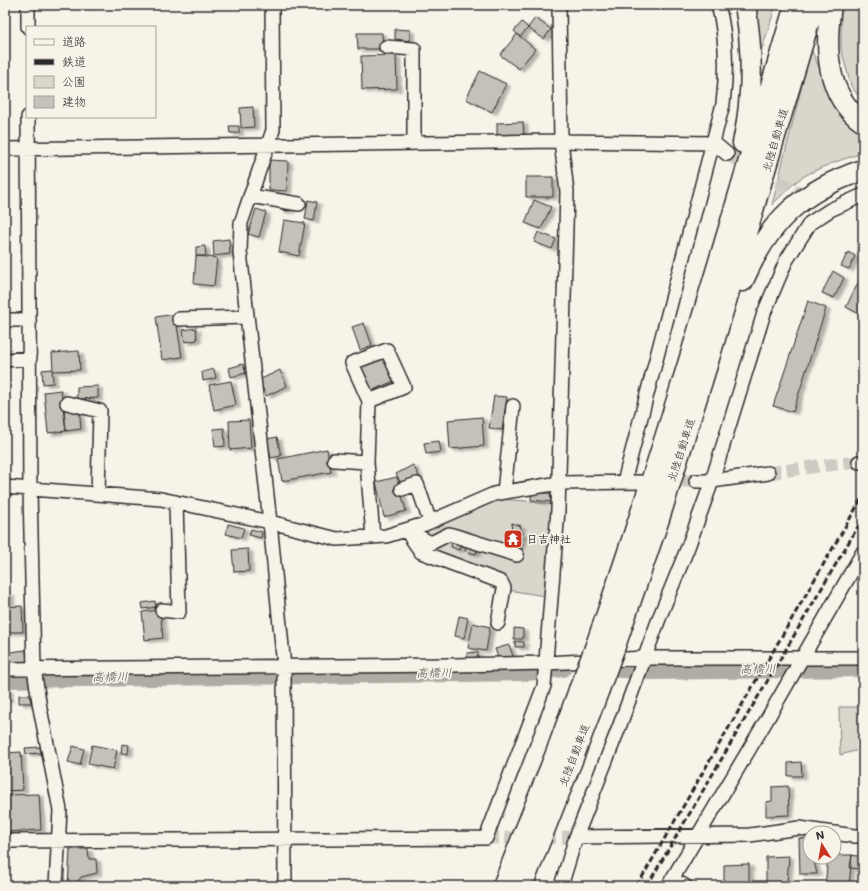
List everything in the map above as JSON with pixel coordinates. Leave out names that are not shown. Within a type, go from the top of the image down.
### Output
[{"type":"highway","points":[[689,362],[745,132],[749,105],[751,62],[745,5]]},
{"type":"highway","name":"北陸自動車道","points":[[605,648],[644,505],[689,362],[795,5]]},
{"type":"highway","name":"北陸自動車道","points":[[522,886],[573,758],[589,691],[605,648],[659,519],[708,366],[814,5]]},
{"type":"highway","points":[[831,5],[827,39],[830,70],[840,98],[849,110],[863,122]]},
{"type":"highway","points":[[659,519],[681,465],[739,289],[759,247],[772,228],[798,202],[830,183],[863,170]]},
{"type":"highway","name":"北陸自動車道","points":[[503,886],[557,751],[589,691]]},
{"type":"street","points":[[28,5],[28,26]]},
{"type":"street","points":[[272,5],[273,130],[241,222],[240,252],[270,522],[284,667],[285,886]]},
{"type":"street","points":[[5,841],[486,838],[544,686],[559,483],[567,192],[561,141],[560,5]]},
{"type":"street","points":[[624,482],[723,104],[726,76],[725,53],[722,20],[718,5]]},
{"type":"street","points":[[386,47],[414,49],[414,143]]},
{"type":"street","points":[[28,118],[30,489],[34,669],[60,810],[56,886]]},
{"type":"street","points":[[5,149],[268,144],[561,141],[714,143],[727,154]]},
{"type":"street","points":[[563,884],[576,837],[712,481],[764,313],[786,261],[810,223],[830,210],[863,195]]},
{"type":"street","points":[[250,196],[299,204]]},
{"type":"street","points":[[815,201],[830,210]]},
{"type":"street","points":[[179,319],[247,317]]},
{"type":"street","points":[[5,320],[29,320]]},
{"type":"street","points":[[5,360],[30,358]]},
{"type":"street","points":[[369,401],[367,462],[373,536]]},
{"type":"street","points":[[67,403],[100,411],[98,494]]},
{"type":"street","points":[[504,492],[513,406]]},
{"type":"street","points":[[334,460],[367,462]]},
{"type":"street","points":[[696,481],[712,481],[768,473]]},
{"type":"street","points":[[5,487],[161,499],[270,522],[337,539],[386,536],[430,522],[494,494],[504,492],[559,483],[640,482]]},
{"type":"street","points":[[402,489],[416,484],[430,522]]},
{"type":"street","points":[[162,610],[178,612],[176,502]]},
{"type":"street","points":[[406,530],[431,543],[449,534],[517,555]]},
{"type":"street","points":[[406,530],[421,552],[501,582],[504,588],[498,623]]},
{"type":"street","points":[[685,886],[670,882],[802,659],[863,552]]},
{"type":"street","points":[[5,669],[546,663],[645,658],[863,658]]},
{"type":"street","points":[[576,837],[750,835],[802,828]]},
{"type":"street","points":[[842,834],[863,836]]},
{"type":"green space","points":[[754,5],[776,5],[759,58]]},
{"type":"green space","points":[[844,5],[863,5],[863,102],[851,86],[841,49],[841,13]]},
{"type":"green space","points":[[811,49],[835,104],[863,135],[863,153],[828,165],[803,177],[790,187],[772,205]]},
{"type":"green space","points":[[496,499],[527,501],[553,505],[545,596],[508,590],[407,538]]},
{"type":"green space","points":[[839,707],[863,707],[863,749],[840,755]]},
{"type":"building","points":[[535,18],[551,29],[544,39],[528,28]]},
{"type":"building","points":[[522,22],[528,28],[520,37],[514,31]]},
{"type":"building","points":[[395,29],[410,30],[410,41],[395,39]]},
{"type":"building","points":[[357,33],[382,33],[383,49],[358,49]]},
{"type":"building","points":[[517,34],[535,49],[519,69],[500,55]]},
{"type":"building","points":[[396,55],[397,89],[362,90],[361,56]]},
{"type":"building","points":[[480,71],[506,84],[492,112],[466,99]]},
{"type":"building","points":[[253,107],[254,127],[241,128],[240,108]]},
{"type":"building","points":[[523,122],[524,136],[497,137],[497,123]]},
{"type":"building","points":[[229,126],[239,126],[239,133],[230,133]]},
{"type":"building","points":[[269,160],[288,161],[287,191],[269,190]]},
{"type":"building","points":[[526,177],[553,177],[553,197],[526,197]]},
{"type":"building","points":[[308,200],[317,202],[314,221],[305,219]]},
{"type":"building","points":[[534,200],[551,207],[541,229],[525,223]]},
{"type":"building","points":[[281,203],[291,204],[290,211],[280,210]]},
{"type":"building","points":[[256,209],[266,212],[259,237],[248,234]]},
{"type":"building","points":[[284,220],[305,223],[299,256],[279,252]]},
{"type":"building","points":[[538,232],[556,239],[552,249],[534,242]]},
{"type":"building","points":[[229,239],[230,254],[214,256],[213,241]]},
{"type":"building","points":[[205,246],[206,256],[196,256],[196,247]]},
{"type":"building","points":[[848,252],[855,256],[849,269],[841,266]]},
{"type":"building","points":[[196,256],[217,258],[214,286],[194,284]]},
{"type":"building","points":[[833,271],[844,278],[834,298],[822,293]]},
{"type":"building","points":[[863,273],[863,316],[846,307]]},
{"type":"building","points":[[808,301],[826,308],[793,412],[773,406]]},
{"type":"building","points":[[175,314],[182,357],[162,360],[156,317]]},
{"type":"building","points":[[364,323],[372,345],[360,350],[352,327]]},
{"type":"building","points":[[196,328],[197,340],[185,342],[183,330]]},
{"type":"building","points":[[79,351],[80,370],[53,371],[52,353]]},
{"type":"building","points":[[384,354],[396,380],[371,391],[359,364]]},
{"type":"building","points":[[243,364],[246,373],[231,377],[229,368]]},
{"type":"building","points":[[52,369],[53,383],[43,384],[42,370]]},
{"type":"building","points":[[214,369],[216,378],[203,381],[202,372]]},
{"type":"building","points":[[280,370],[287,386],[266,396],[259,380]]},
{"type":"building","points":[[231,381],[236,405],[214,410],[209,385]]},
{"type":"building","points":[[98,386],[98,398],[77,399],[77,387]]},
{"type":"building","points":[[61,390],[66,431],[48,433],[44,392]]},
{"type":"building","points":[[494,396],[507,397],[502,430],[489,428]]},
{"type":"building","points":[[79,407],[81,429],[66,431],[64,409]]},
{"type":"building","points":[[482,417],[484,446],[450,449],[448,420]]},
{"type":"building","points":[[249,420],[251,448],[230,450],[229,421]]},
{"type":"building","points":[[224,428],[225,446],[215,447],[213,429]]},
{"type":"building","points":[[277,437],[281,456],[271,458],[267,439]]},
{"type":"building","points":[[439,441],[441,452],[426,454],[424,443]]},
{"type":"building","points":[[327,449],[331,472],[282,481],[278,459]]},
{"type":"building","points":[[413,465],[419,476],[402,485],[396,474]]},
{"type":"building","points":[[397,477],[406,511],[384,517],[376,482]]},
{"type":"building","points":[[531,493],[550,493],[551,502],[531,500]]},
{"type":"building","points":[[512,523],[521,526],[519,532],[523,533],[520,548],[504,545],[505,530],[511,531]]},
{"type":"building","points":[[228,524],[244,528],[241,538],[226,534]]},
{"type":"building","points":[[251,529],[262,532],[261,538],[249,535]]},
{"type":"building","points":[[452,540],[460,544],[459,550],[451,547]]},
{"type":"building","points":[[466,545],[477,549],[476,554],[465,551]]},
{"type":"building","points":[[248,549],[249,571],[234,572],[232,550]]},
{"type":"building","points":[[10,593],[10,604],[5,604],[5,594]]},
{"type":"building","points":[[155,601],[156,607],[143,609],[142,603]]},
{"type":"building","points":[[22,606],[23,632],[5,632],[5,607]]},
{"type":"building","points":[[160,610],[163,638],[145,640],[142,612]]},
{"type":"building","points":[[459,616],[468,618],[464,638],[455,636]]},
{"type":"building","points":[[473,623],[490,627],[486,651],[468,648]]},
{"type":"building","points":[[514,628],[523,629],[523,639],[514,639]]},
{"type":"building","points":[[515,641],[524,642],[524,647],[515,647]]},
{"type":"building","points":[[509,645],[513,656],[499,660],[495,649]]},
{"type":"building","points":[[26,650],[27,662],[11,664],[10,652]]},
{"type":"building","points":[[478,652],[478,659],[467,660],[467,653]]},
{"type":"building","points":[[5,688],[8,688],[9,699],[5,699]]},
{"type":"building","points":[[19,695],[30,695],[31,703],[19,703]]},
{"type":"building","points":[[122,744],[129,745],[128,754],[121,753]]},
{"type":"building","points":[[92,745],[117,750],[113,769],[88,764]]},
{"type":"building","points":[[73,746],[84,749],[80,765],[68,762]]},
{"type":"building","points":[[40,747],[41,753],[26,754],[25,748]]},
{"type":"building","points":[[21,752],[23,790],[5,791],[5,753]]},
{"type":"building","points":[[801,762],[802,776],[788,776],[788,763]]},
{"type":"building","points":[[788,786],[789,815],[766,816],[766,802],[772,801],[772,787]]},
{"type":"building","points":[[39,794],[41,830],[5,832],[5,795]]},
{"type":"building","points":[[799,838],[802,838],[802,865],[815,865],[817,874],[800,874]]},
{"type":"building","points":[[70,849],[88,849],[89,859],[96,859],[97,873],[81,877],[76,884],[68,886]]},
{"type":"building","points":[[842,855],[852,855],[849,886],[825,886],[827,865],[842,865]]},
{"type":"building","points":[[852,855],[863,857],[863,869],[850,868]]},
{"type":"building","points":[[789,856],[787,883],[766,884],[766,857]]},
{"type":"building","points":[[749,864],[749,886],[724,886],[724,865]]},
{"type":"building","points":[[20,883],[39,883],[39,886],[20,886]]},
{"type":"waterway","name":"高橋川","points":[[594,667],[651,671],[863,668]]},
{"type":"waterway","name":"高橋川","points":[[5,679],[527,672],[563,668]]},
{"type":"tunnel","points":[[727,154],[812,200]]},
{"type":"tunnel","points":[[768,473],[859,462]]},
{"type":"tunnel","points":[[663,481],[696,481]]},
{"type":"tunnel","points":[[486,838],[576,837]]},
{"type":"railway","points":[[637,886],[863,496]]},
{"type":"railway","points":[[647,886],[863,518]]},
{"type":"place","name":"日吉神社","points":[[513,539]]}]
